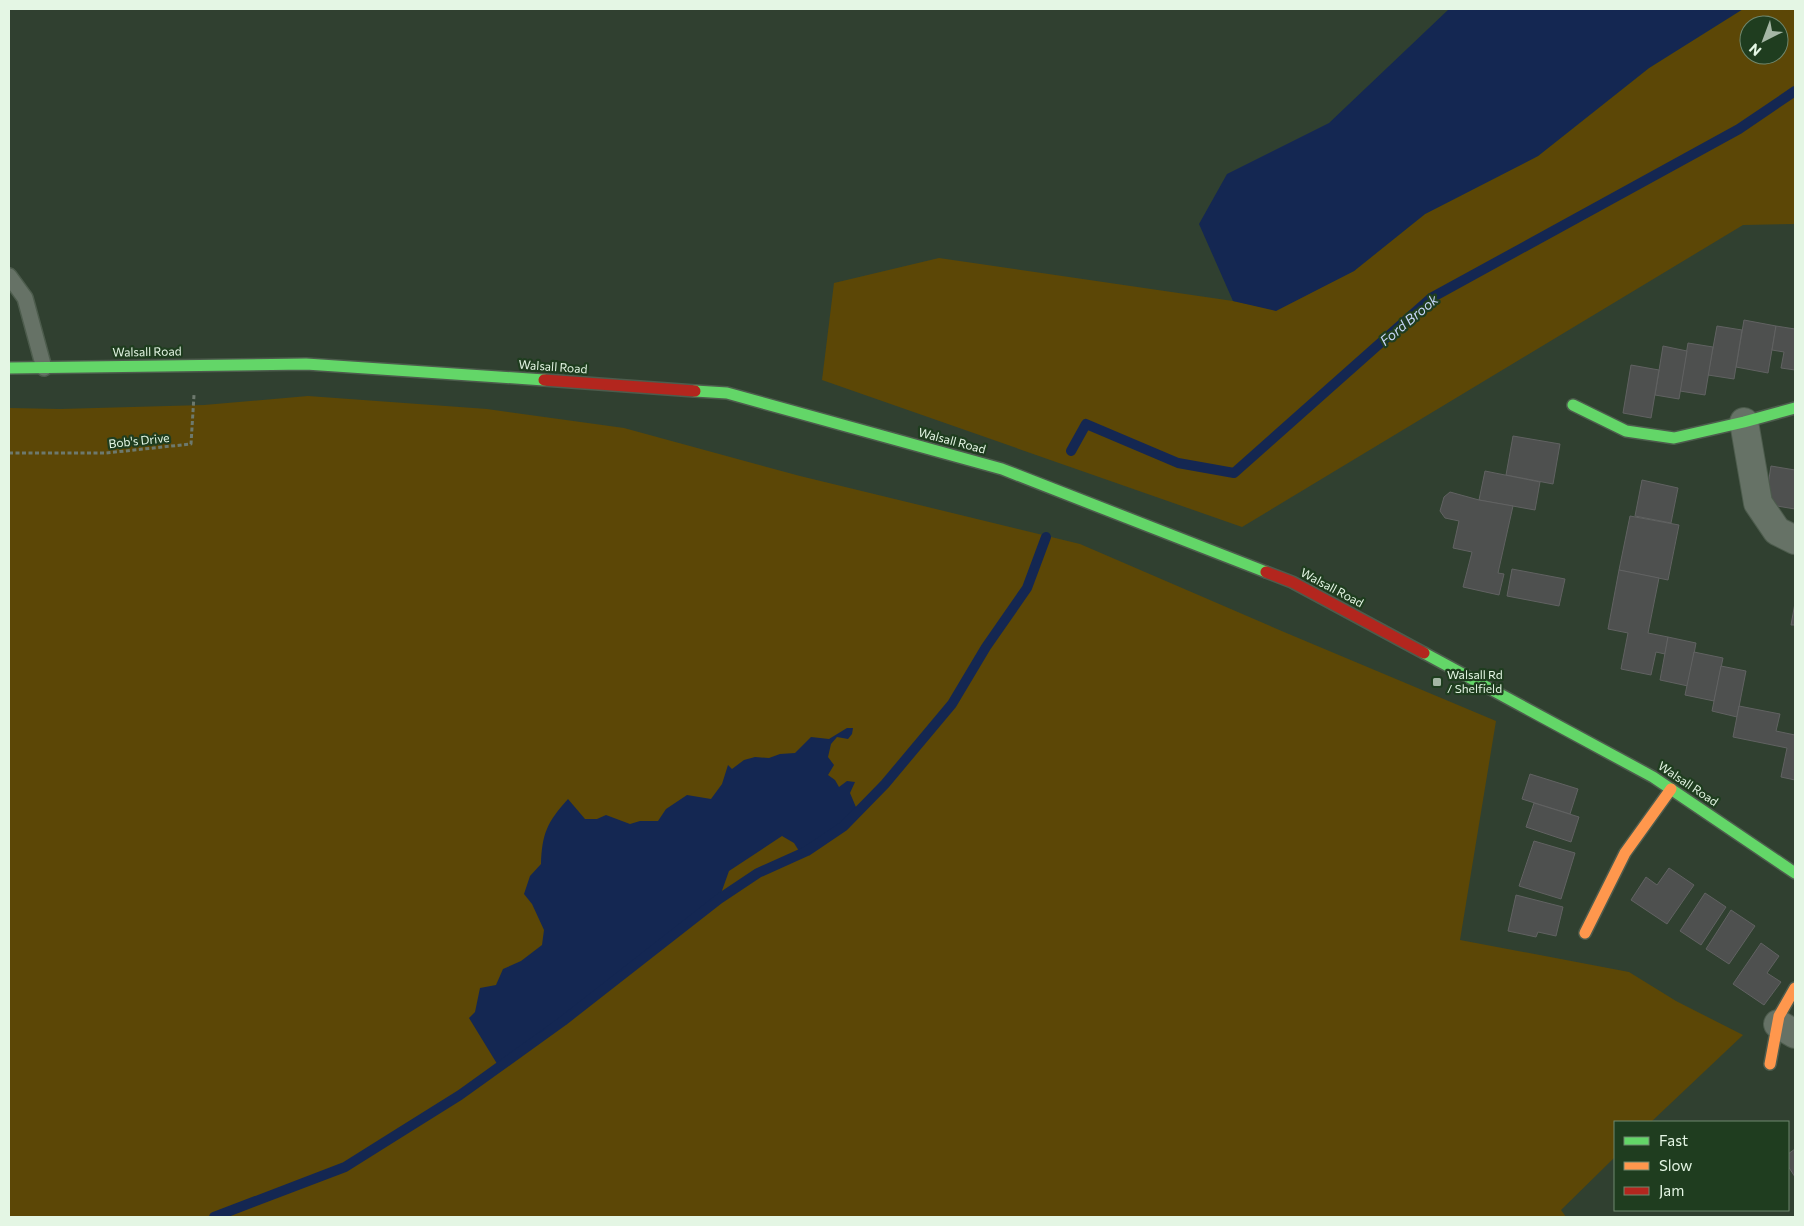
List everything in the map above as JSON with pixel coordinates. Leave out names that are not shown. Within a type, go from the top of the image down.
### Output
[{"type":"main road","name":"Walsall Road","points":[[9,368],[306,364],[727,394],[1002,469],[1292,582],[1636,768],[1671,789],[1795,873]]},
{"type":"main road","points":[[1573,405],[1626,431],[1674,438],[1795,408]]},
{"type":"main road","points":[[1585,933],[1625,853],[1671,789]]},
{"type":"main road","points":[[1770,1064],[1786,1029],[1779,1016],[1795,988]]},
{"type":"street","points":[[1744,422],[1758,503],[1777,531],[1795,540]]},
{"type":"lane","points":[[9,276],[25,298],[44,368]]},
{"type":"path","name":"Bob's Drive","points":[[9,453],[106,453],[191,444],[196,364]]},
{"type":"shaded area","points":[[1743,9],[1795,9],[1795,224],[1743,225],[1242,527],[822,380],[834,283],[939,258],[1233,301],[1276,310],[1354,271],[1425,214],[1538,156],[1649,68]]},
{"type":"shaded area","points":[[308,396],[487,409],[624,428],[800,476],[1080,544],[1496,721],[1460,940],[1629,972],[1676,1001],[1743,1035],[1652,1121],[1614,1121],[1614,1158],[1561,1210],[1566,1217],[9,1217],[9,408],[60,409],[204,405]]},
{"type":"water","points":[[1449,9],[1743,9],[1649,68],[1538,156],[1425,214],[1354,271],[1276,311],[1233,301],[1199,224],[1227,174],[1329,123]]},
{"type":"water","points":[[847,728],[853,728],[852,734],[848,739],[837,737],[831,744],[828,757],[834,765],[828,775],[835,780],[839,787],[847,781],[855,782],[850,793],[858,812],[844,826],[807,851],[799,851],[794,843],[782,836],[729,871],[719,899],[685,923],[563,1021],[499,1067],[469,1018],[475,1012],[480,988],[496,985],[503,969],[521,961],[542,945],[544,930],[532,904],[524,894],[530,876],[541,864],[544,836],[550,822],[568,799],[585,819],[597,819],[606,815],[630,824],[640,821],[658,821],[666,809],[687,795],[711,799],[722,784],[728,765],[732,769],[744,760],[755,757],[769,758],[780,754],[795,753],[811,737],[829,739]]},
{"type":"building","points":[[1744,320],[1776,326],[1768,373],[1736,367]]},
{"type":"building","points":[[1717,326],[1742,330],[1734,379],[1708,375]]},
{"type":"building","points":[[1776,326],[1795,329],[1795,370],[1781,368],[1784,352],[1772,350]]},
{"type":"building","points":[[1688,343],[1713,347],[1705,395],[1680,391]]},
{"type":"building","points":[[1663,346],[1687,351],[1679,399],[1655,395]]},
{"type":"building","points":[[1631,365],[1659,370],[1651,418],[1623,413]]},
{"type":"building","points":[[1513,436],[1560,444],[1553,484],[1506,475]]},
{"type":"building","points":[[1771,466],[1795,470],[1795,509],[1765,504]]},
{"type":"building","points":[[1485,471],[1540,482],[1535,510],[1479,500]]},
{"type":"building","points":[[1642,480],[1678,488],[1671,523],[1635,516]]},
{"type":"building","points":[[1450,492],[1479,500],[1513,506],[1498,573],[1504,574],[1499,595],[1463,587],[1472,552],[1453,548],[1459,521],[1445,518],[1440,511],[1444,497]]},
{"type":"building","points":[[1630,516],[1679,525],[1668,580],[1619,570]]},
{"type":"building","points":[[1512,569],[1565,579],[1559,606],[1507,596]]},
{"type":"building","points":[[1619,570],[1659,578],[1648,633],[1668,637],[1665,654],[1656,652],[1651,675],[1621,669],[1628,633],[1608,629]]},
{"type":"building","points":[[1795,603],[1795,625],[1791,625]]},
{"type":"building","points":[[1668,637],[1696,643],[1688,686],[1660,680]]},
{"type":"building","points":[[1694,652],[1723,658],[1714,701],[1685,695]]},
{"type":"building","points":[[1721,666],[1746,671],[1737,717],[1712,711]]},
{"type":"building","points":[[1739,706],[1780,714],[1776,731],[1795,735],[1795,780],[1781,777],[1787,748],[1733,737]]},
{"type":"building","points":[[1530,774],[1578,789],[1570,814],[1522,799]]},
{"type":"building","points":[[1534,803],[1579,817],[1571,842],[1526,827]]},
{"type":"building","points":[[1534,841],[1575,853],[1561,899],[1519,886]]},
{"type":"building","points":[[1669,868],[1694,885],[1667,924],[1631,900],[1646,877],[1657,885]]},
{"type":"building","points":[[1705,893],[1726,907],[1701,945],[1680,931]]},
{"type":"building","points":[[1516,895],[1563,907],[1556,936],[1538,932],[1536,937],[1508,931]]},
{"type":"building","points":[[1731,910],[1755,926],[1729,964],[1706,949]]},
{"type":"building","points":[[1761,943],[1779,956],[1767,973],[1781,982],[1764,1005],[1733,984]]},
{"type":"building","points":[[1795,1149],[1795,1177],[1789,1168],[1789,1153]]},
{"type":"waterway","name":"Ford Brook","points":[[1071,451],[1086,424],[1178,463],[1234,473],[1431,298],[1739,129],[1795,91]]},
{"type":"waterway","points":[[214,1217],[345,1167],[460,1095],[563,1021],[719,899],[758,873],[807,851],[844,826],[885,784],[952,704],[986,647],[1027,588],[1046,537]]},
{"type":"traffic: fast","points":[[9,368],[306,364],[544,380]]},
{"type":"traffic: fast","points":[[695,391],[727,393],[1002,469],[1266,572]]},
{"type":"traffic: fast","points":[[1573,405],[1626,431],[1674,438],[1795,408]]},
{"type":"traffic: fast","points":[[1424,653],[1653,777],[1795,873]]},
{"type":"traffic: slow","points":[[1585,933],[1625,853],[1671,789]]},
{"type":"traffic: slow","points":[[1770,1064],[1779,1016],[1795,988]]},
{"type":"traffic: jam","points":[[544,380],[695,391]]},
{"type":"traffic: jam","points":[[1266,572],[1292,582],[1424,653]]},
{"type":"place","name":"Walsall Rd / Shelfield","points":[[1437,682]]}]
